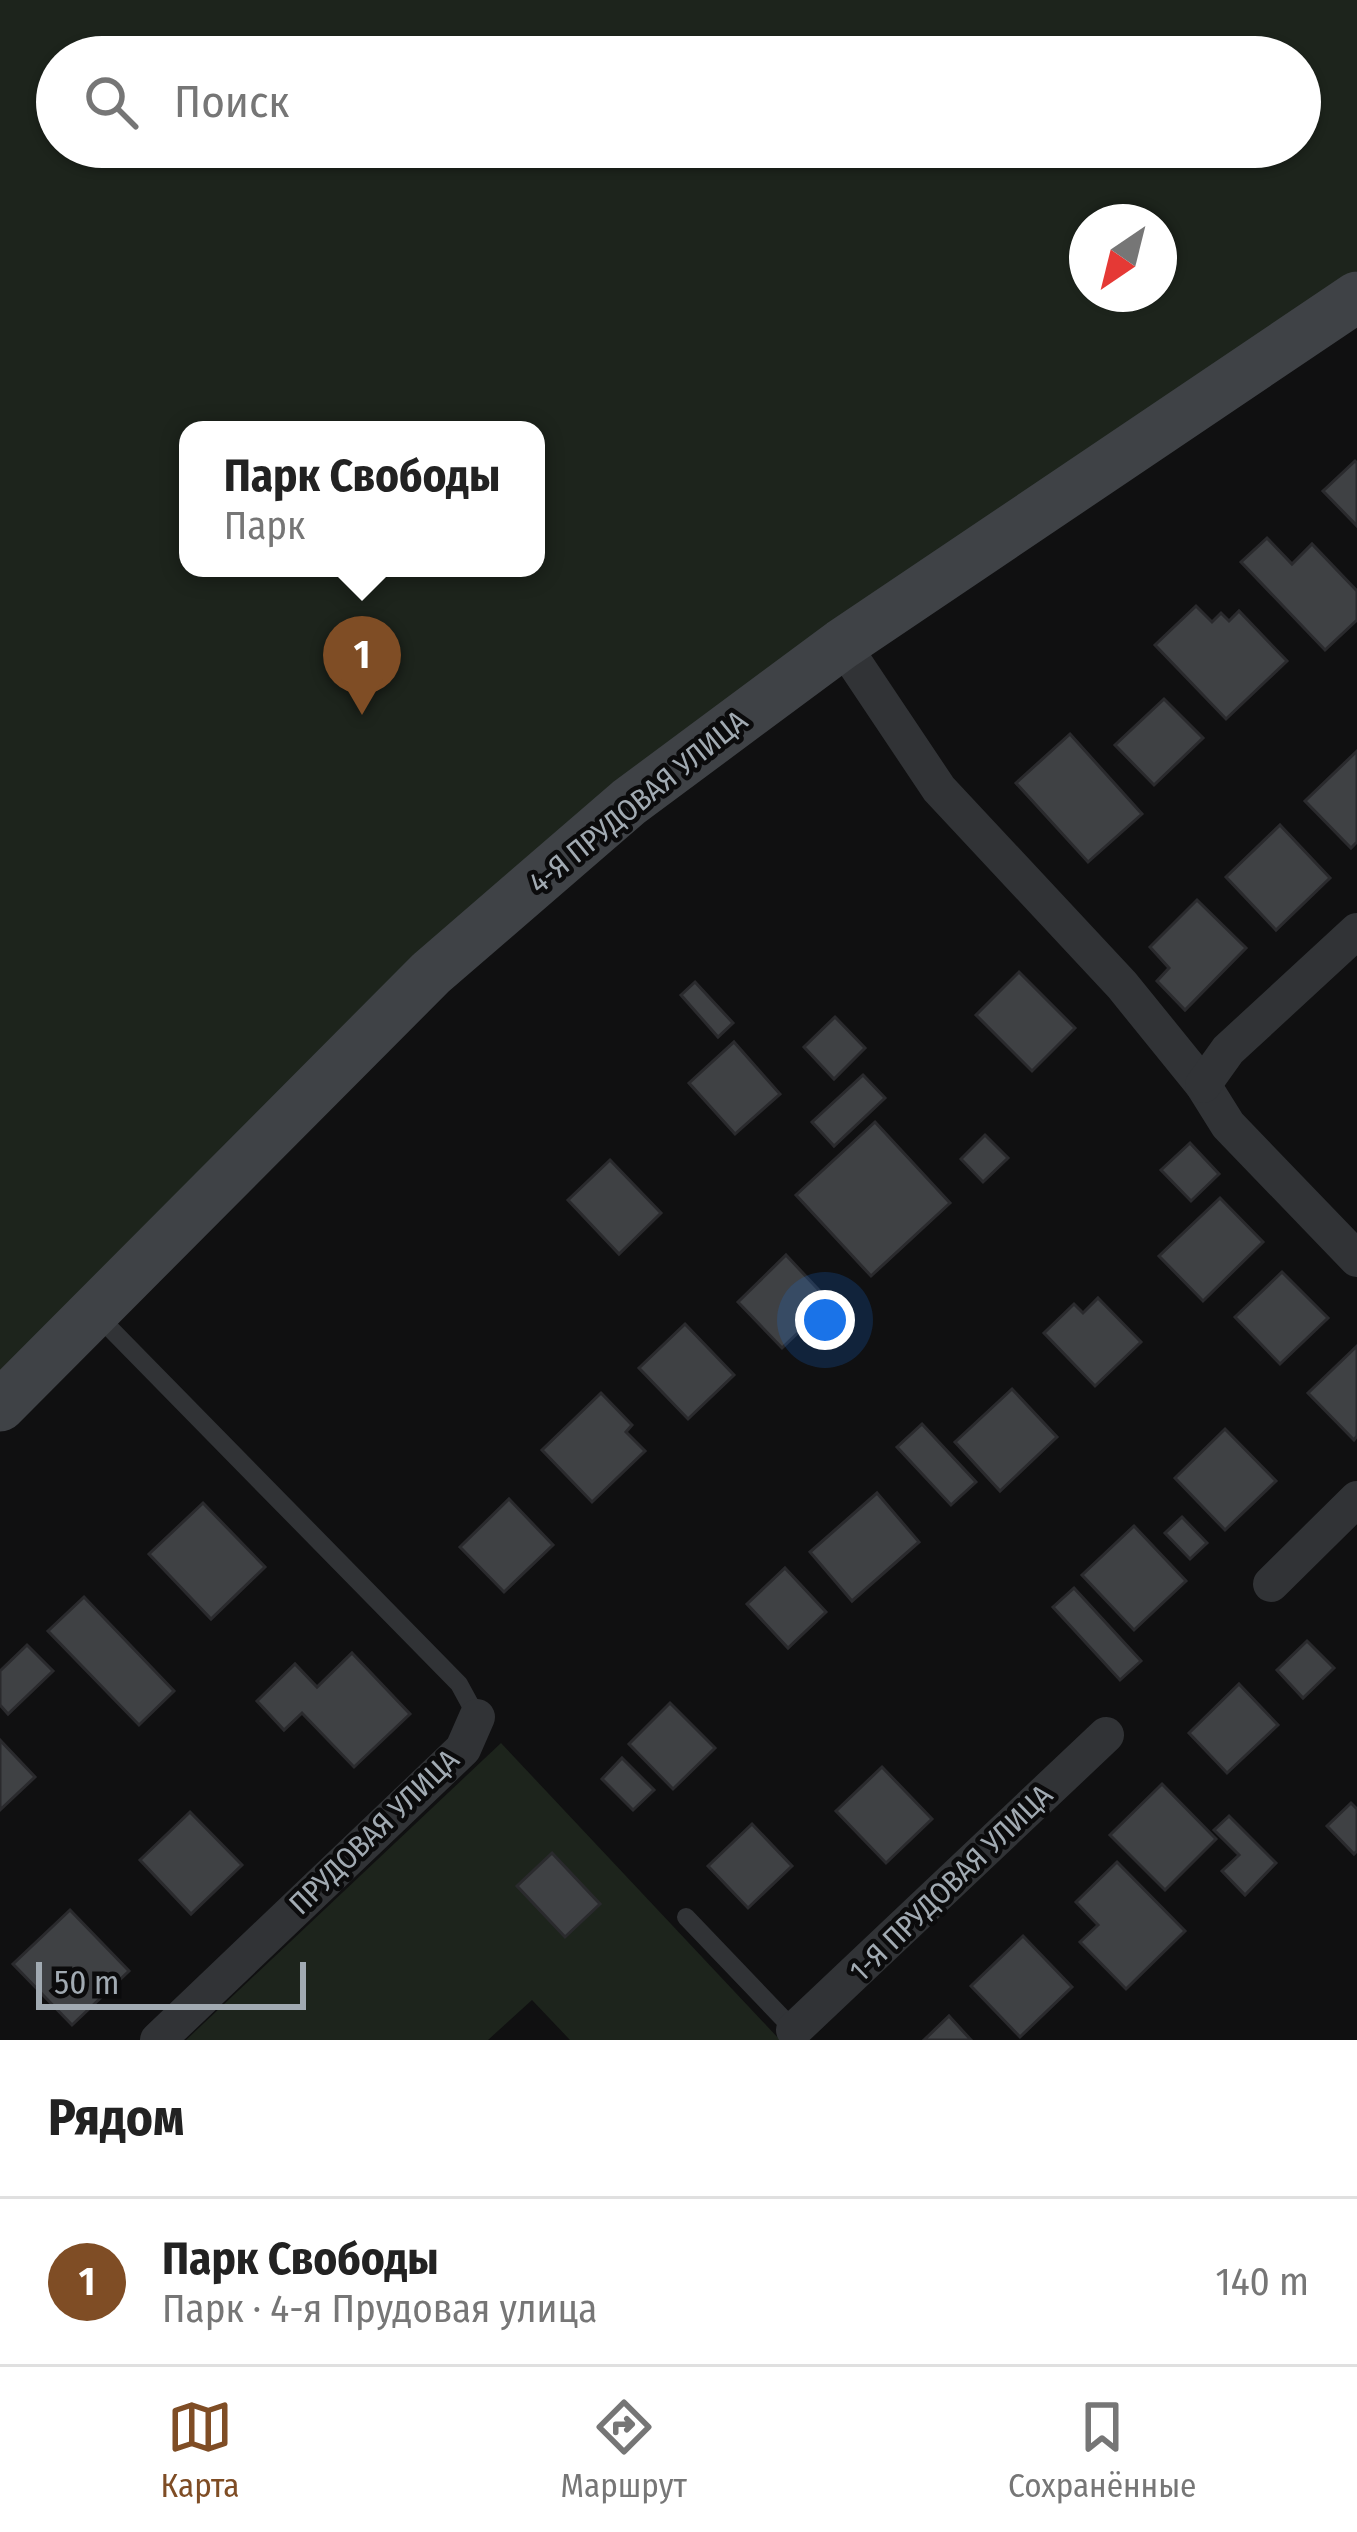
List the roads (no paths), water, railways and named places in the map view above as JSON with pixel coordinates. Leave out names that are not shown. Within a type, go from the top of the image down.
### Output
[{"type":"main road","name":"4-Я ПРУДОВАЯ УЛИЦА","points":[[0,1406],[431,973],[629,802],[842,644],[1357,296]]},
{"type":"street","points":[[842,644],[939,790],[1122,985],[1203,1085],[1228,1125],[1357,1259]]},
{"type":"street","points":[[1203,1085],[1228,1050],[1357,932]]},
{"type":"street","points":[[1271,1584],[1357,1499]]},
{"type":"street","name":"ПРУДОВАЯ УЛИЦА","points":[[158,2040],[463,1749],[477,1718]]},
{"type":"street","name":"1-Я ПРУДОВАЯ УЛИЦА","points":[[799,2035],[1106,1736]]},
{"type":"lane","points":[[95,1312],[459,1684],[477,1718]]},
{"type":"lane","points":[[686,1917],[799,2035]]},
{"type":"place","name":"Парк Свободы","points":[[362,715]]}]
